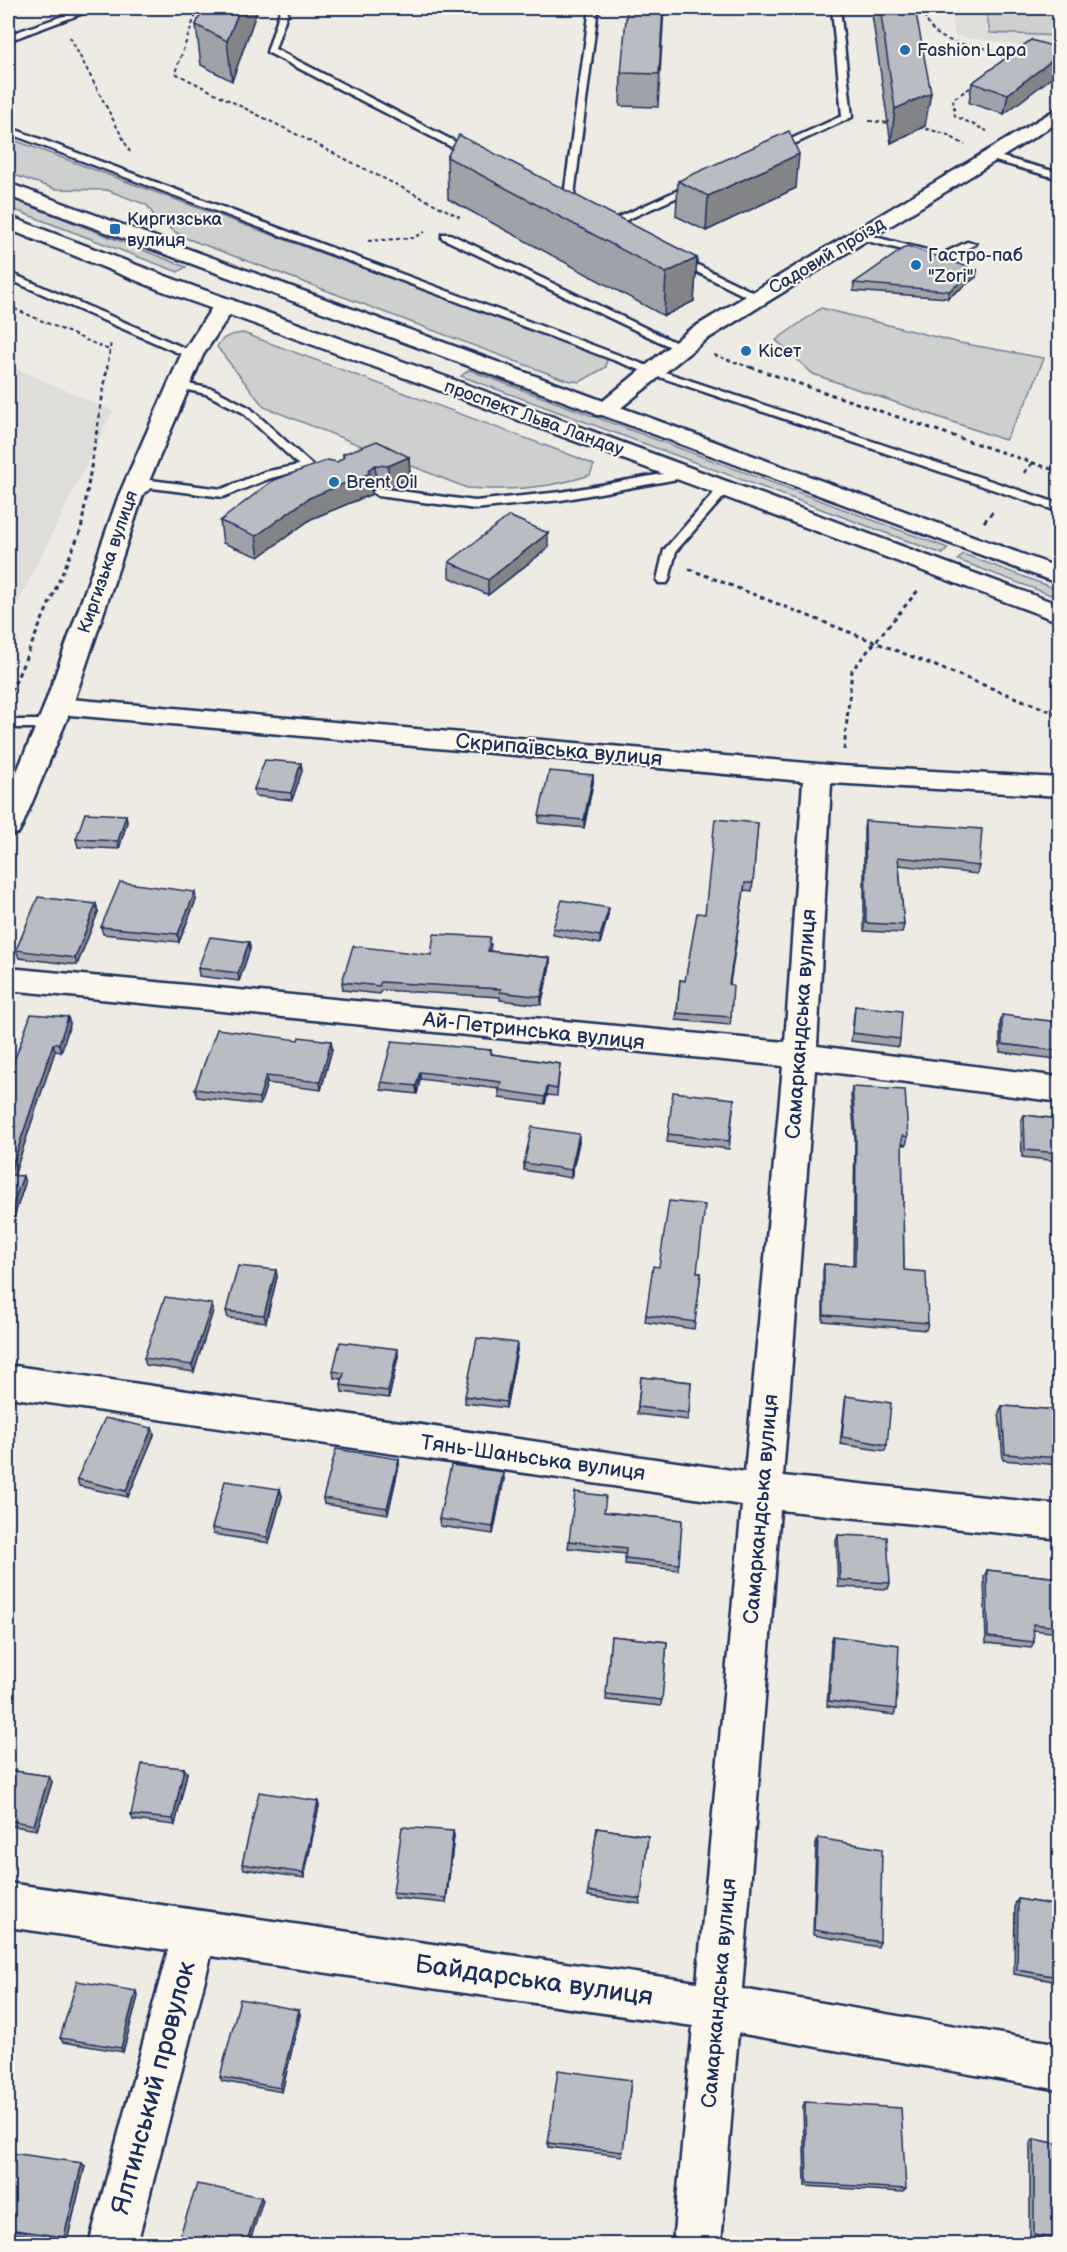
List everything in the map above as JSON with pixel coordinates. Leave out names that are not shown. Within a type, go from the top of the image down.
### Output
[{"type":"street","name":"Садовий проїзд","points":[[603,410],[683,346],[757,298],[991,157],[1059,113]]},
{"type":"street","name":"проспект Льва Ландау","points":[[8,189],[1059,576]]},
{"type":"street","name":"проспект Льва Ландау","points":[[8,222],[225,305],[430,379],[1059,614]]},
{"type":"street","points":[[225,305],[261,282]]},
{"type":"street","name":"Киргизька вулиця","points":[[8,826],[54,716],[131,495],[192,355],[225,305]]},
{"type":"street","points":[[430,379],[460,356]]},
{"type":"street","name":"Скрипаївська вулиця","points":[[54,716],[830,774],[1059,787]]},
{"type":"street","name":"Самаркандська вулиця","points":[[696,2244],[800,1056],[830,774]]},
{"type":"street","name":"Ай-Петринська вулиця","points":[[8,980],[800,1056],[1059,1090]]},
{"type":"street","name":"Тянь-Шаньська вулиця","points":[[8,1382],[762,1491],[1059,1522]]},
{"type":"street","name":"Байдарська вулиця","points":[[8,1905],[717,2007],[1059,2067]]},
{"type":"street","name":"Ялтинський провулок","points":[[113,2244],[195,1932]]},
{"type":"lane","points":[[8,38],[93,8]]},
{"type":"lane","points":[[285,8],[270,50],[486,161]]},
{"type":"lane","points":[[568,203],[594,8]]},
{"type":"lane","points":[[761,156],[848,117],[836,8]]},
{"type":"lane","points":[[8,130],[652,370],[1059,508]]},
{"type":"lane","points":[[991,157],[1059,176]]},
{"type":"lane","points":[[620,229],[604,221],[707,180]]},
{"type":"lane","points":[[446,236],[683,346]]},
{"type":"lane","points":[[859,236],[943,257],[971,244]]},
{"type":"lane","points":[[662,250],[757,298]]},
{"type":"lane","points":[[8,275],[192,355]]},
{"type":"lane","points":[[8,291],[24,282]]},
{"type":"lane","points":[[131,495],[150,484],[223,493],[268,475],[313,469],[246,410],[209,391],[178,385]]},
{"type":"lane","points":[[378,492],[475,505],[561,496],[685,474]]},
{"type":"lane","points":[[663,580],[670,550],[724,489]]},
{"type":"lane","points":[[8,724],[54,716]]},
{"type":"path","points":[[198,8],[175,74],[469,221]]},
{"type":"path","points":[[924,8],[925,22],[936,35],[994,50],[1002,55],[1004,62],[995,69]]},
{"type":"path","points":[[61,20],[145,181]]},
{"type":"path","points":[[976,83],[953,99],[955,116],[993,133]]},
{"type":"path","points":[[848,117],[893,123]]},
{"type":"path","points":[[912,126],[946,134],[968,147]]},
{"type":"path","points":[[8,306],[109,350]]},
{"type":"path","points":[[8,699],[81,530],[114,321]]},
{"type":"path","points":[[683,346],[1059,472]]},
{"type":"path","points":[[668,561],[1059,715]]},
{"type":"path","points":[[830,774],[852,670],[921,587]]},
{"type":"shaded area","points":[[951,8],[1059,8],[1059,51],[955,36]]},
{"type":"shaded area","points":[[986,8],[1059,8],[1059,36],[990,33]]},
{"type":"shaded area","points":[[8,138],[607,358],[606,367],[580,382],[566,380],[183,237],[157,220],[147,205],[107,190],[55,189],[8,173]]},
{"type":"shaded area","points":[[8,197],[186,267],[178,272],[15,210],[8,207]]},
{"type":"shaded area","points":[[821,308],[960,343],[1044,358],[1029,397],[1005,440],[813,374],[776,340]]},
{"type":"shaded area","points":[[243,333],[594,465],[590,475],[545,486],[514,489],[467,488],[264,407],[217,347],[225,338]]},
{"type":"shaded area","points":[[8,365],[113,411],[8,623]]},
{"type":"shaded area","points":[[469,370],[948,548],[943,554],[461,376]]},
{"type":"shaded area","points":[[963,554],[1059,590],[1059,598],[958,560]]},
{"type":"building","points":[[203,8],[240,8],[227,41],[196,25]]},
{"type":"building","points":[[627,8],[663,8],[659,74],[621,73]]},
{"type":"building","points":[[880,8],[915,8],[931,93],[895,109]]},
{"type":"building","points":[[1031,40],[1059,48],[1059,55],[1008,94],[972,83]]},
{"type":"building","points":[[789,131],[799,154],[708,196],[678,181]]},
{"type":"building","points":[[459,135],[697,258],[666,273],[447,157]]},
{"type":"building","name":"Гастро-паб \"Zori\"","points":[[907,246],[977,270],[949,291],[854,283]]},
{"type":"building","points":[[377,441],[409,457],[388,466],[375,465],[368,470],[370,473],[309,498],[256,536],[220,521],[272,481],[328,460],[337,462],[344,457],[343,454]]},
{"type":"building","points":[[509,516],[548,533],[488,580],[449,562]]},
{"type":"building","points":[[265,760],[301,763],[291,793],[254,789]]},
{"type":"building","points":[[549,771],[593,775],[584,820],[539,816]]},
{"type":"building","points":[[85,813],[126,815],[118,841],[76,839]]},
{"type":"building","points":[[715,819],[758,823],[753,883],[745,883],[729,984],[733,985],[731,1017],[677,1013],[680,980],[685,981],[697,913],[705,914]]},
{"type":"building","points":[[865,821],[982,829],[979,866],[898,857],[904,925],[866,923]]},
{"type":"building","points":[[120,882],[195,892],[178,934],[101,927]]},
{"type":"building","points":[[38,897],[96,904],[75,958],[16,950]]},
{"type":"building","points":[[562,900],[609,908],[600,936],[553,928]]},
{"type":"building","points":[[434,934],[490,937],[488,951],[550,958],[541,997],[500,992],[501,989],[381,982],[379,986],[342,982],[353,946],[431,955]]},
{"type":"building","points":[[210,937],[249,942],[238,973],[198,968]]},
{"type":"building","points":[[855,1006],[902,1011],[900,1039],[853,1033]]},
{"type":"building","points":[[31,1014],[68,1017],[59,1044],[53,1044],[9,1175],[23,1176],[8,1218],[8,1078]]},
{"type":"building","points":[[1002,1015],[1058,1022],[1058,1051],[1002,1044]]},
{"type":"building","points":[[217,1029],[298,1040],[299,1037],[331,1041],[320,1082],[266,1076],[259,1098],[195,1089]]},
{"type":"building","points":[[392,1041],[491,1050],[491,1054],[560,1064],[557,1089],[547,1087],[545,1097],[499,1090],[501,1082],[420,1072],[416,1086],[381,1082]]},
{"type":"building","points":[[852,1087],[905,1090],[908,1137],[902,1136],[904,1270],[926,1272],[928,1323],[824,1315],[824,1264],[855,1266],[856,1132]]},
{"type":"building","points":[[673,1092],[734,1099],[729,1141],[668,1134]]},
{"type":"building","points":[[1024,1115],[1059,1119],[1059,1153],[1025,1150]]},
{"type":"building","points":[[532,1127],[579,1134],[571,1170],[524,1163]]},
{"type":"building","points":[[669,1201],[705,1205],[697,1272],[701,1273],[695,1322],[646,1315],[653,1266],[659,1267]]},
{"type":"building","points":[[238,1266],[276,1270],[264,1315],[226,1311]]},
{"type":"building","points":[[165,1297],[212,1304],[192,1365],[144,1358]]},
{"type":"building","points":[[477,1338],[517,1343],[506,1402],[465,1396]]},
{"type":"building","points":[[340,1342],[398,1349],[388,1391],[341,1385],[344,1373],[333,1371]]},
{"type":"building","points":[[641,1377],[691,1382],[689,1413],[638,1407]]},
{"type":"building","points":[[846,1396],[891,1403],[887,1445],[842,1437]]},
{"type":"building","points":[[1002,1406],[1059,1410],[1059,1458],[1005,1454]]},
{"type":"building","points":[[105,1418],[152,1428],[126,1491],[77,1479]]},
{"type":"building","points":[[336,1449],[399,1459],[387,1508],[323,1498]]},
{"type":"building","points":[[451,1465],[503,1472],[493,1527],[439,1519]]},
{"type":"building","points":[[225,1481],[280,1489],[267,1537],[212,1528]]},
{"type":"building","points":[[575,1492],[606,1496],[604,1512],[682,1520],[679,1564],[625,1558],[626,1548],[569,1541]]},
{"type":"building","points":[[838,1535],[887,1537],[890,1583],[840,1580]]},
{"type":"building","points":[[987,1570],[1059,1578],[1059,1627],[1033,1624],[1034,1642],[988,1637]]},
{"type":"building","points":[[611,1636],[667,1642],[662,1700],[606,1694]]},
{"type":"building","points":[[833,1636],[899,1645],[896,1709],[829,1701]]},
{"type":"building","points":[[142,1764],[184,1768],[173,1819],[131,1815]]},
{"type":"building","points":[[8,1770],[49,1776],[34,1825],[8,1820]]},
{"type":"building","points":[[259,1792],[318,1801],[303,1873],[242,1864]]},
{"type":"building","points":[[402,1827],[453,1831],[446,1898],[393,1893]]},
{"type":"building","points":[[597,1828],[648,1836],[641,1899],[588,1891]]},
{"type":"building","points":[[818,1838],[882,1849],[880,1942],[814,1930]]},
{"type":"building","points":[[1018,1899],[1059,1906],[1059,1977],[1017,1970]]},
{"type":"building","points":[[77,1981],[136,1991],[121,2048],[60,2038]]},
{"type":"building","points":[[240,1999],[299,2010],[280,2088],[220,2077]]},
{"type":"building","points":[[558,2070],[631,2080],[623,2152],[548,2143]]},
{"type":"building","points":[[805,2102],[901,2108],[906,2189],[807,2183]]},
{"type":"building","points":[[1034,2139],[1059,2144],[1059,2239],[1034,2235]]},
{"type":"building","points":[[12,2153],[82,2163],[64,2237],[8,2229],[8,2170]]},
{"type":"building","points":[[197,2184],[261,2197],[246,2244],[177,2244]]},
{"type":"place","name":"Fashion Lapa","points":[[905,50]]},
{"type":"place","name":"Киргизська вулиця","points":[[115,229]]},
{"type":"place","name":"Гастро-паб \"Zori\"","points":[[916,265]]},
{"type":"place","name":"Кісет","points":[[746,351]]},
{"type":"place","name":"Brent Oil","points":[[334,482]]}]
